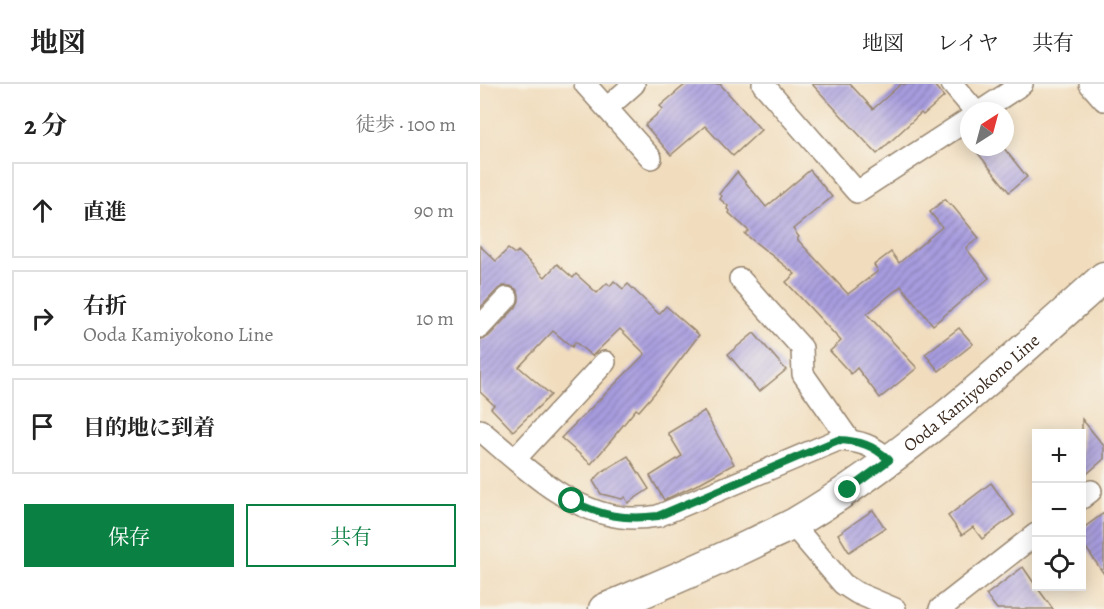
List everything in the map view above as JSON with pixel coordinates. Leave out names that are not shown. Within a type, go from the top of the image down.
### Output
[{"type":"main road","name":"Ooda Kamiyokono Line","points":[[604,609],[711,564],[792,524],[848,490],[970,397],[1104,277]]},
{"type":"street","points":[[585,84],[651,159]]},
{"type":"street","points":[[607,108],[634,84]]},
{"type":"street","points":[[763,84],[857,192],[960,125]]},
{"type":"street","points":[[952,84],[967,102]]},
{"type":"street","points":[[995,102],[1022,84]]},
{"type":"street","points":[[1090,84],[1104,100]]},
{"type":"street","points":[[740,279],[802,348],[803,374],[850,441]]},
{"type":"street","points":[[480,327],[507,298]]},
{"type":"street","points":[[515,459],[605,362]]},
{"type":"street","points":[[480,430],[538,479],[572,501],[588,509],[622,518],[658,516],[838,440],[863,444],[878,450],[889,460]]},
{"type":"street","points":[[792,524],[843,584],[857,593],[895,609]]},
{"type":"street","points":[[940,609],[1032,537]]},
{"type":"building","points":[[686,84],[720,84],[761,130],[733,156],[705,126],[671,155],[645,125],[663,109],[660,106]]},
{"type":"building","points":[[812,84],[850,84],[873,109],[901,84],[933,84],[944,97],[923,115],[921,113],[877,154]]},
{"type":"building","points":[[980,156],[1010,156],[1027,177],[1009,192]]},
{"type":"building","points":[[810,170],[832,197],[793,229],[799,237],[797,239],[848,294],[878,271],[874,265],[891,252],[899,263],[942,227],[930,212],[945,199],[979,238],[966,248],[989,278],[933,325],[901,286],[867,314],[917,368],[880,398],[857,368],[851,374],[830,351],[841,341],[786,282],[795,274],[745,234],[749,231],[729,213],[728,206],[720,199],[722,196],[719,194],[737,172],[766,207]]},
{"type":"building","points":[[480,246],[496,261],[508,249],[515,254],[518,251],[545,277],[557,264],[573,278],[576,274],[597,293],[607,283],[610,286],[614,281],[623,289],[628,284],[659,314],[666,306],[699,335],[659,388],[639,411],[636,409],[591,464],[561,438],[645,354],[620,329],[592,356],[575,342],[572,347],[553,331],[519,367],[551,395],[513,431],[491,408],[494,405],[480,392],[480,339],[489,336],[516,307],[519,295],[516,289],[503,286],[480,308]]},
{"type":"building","points":[[959,328],[973,344],[939,371],[925,354]]},
{"type":"building","points":[[754,333],[786,370],[759,392],[728,354]]},
{"type":"building","points":[[704,411],[734,464],[664,500],[650,476],[682,456],[668,433]]},
{"type":"building","points":[[1082,419],[1104,446],[1104,459],[1086,475],[1086,429],[1082,429]]},
{"type":"building","points":[[628,456],[649,489],[628,503],[625,497],[622,499],[601,494],[593,481],[603,471]]},
{"type":"building","points":[[991,483],[1014,515],[982,539],[973,527],[962,535],[948,516]]},
{"type":"building","points":[[873,510],[885,528],[849,552],[838,534]]},
{"type":"building","points":[[1104,513],[1104,574],[1086,548],[1086,526]]},
{"type":"building","points":[[1023,567],[1032,580],[1032,591],[1040,591],[1053,609],[997,609],[986,595]]},
{"type":"route","points":[[572,501],[588,509],[622,518],[658,516],[838,440],[863,444],[878,450],[889,460],[848,490]]}]
